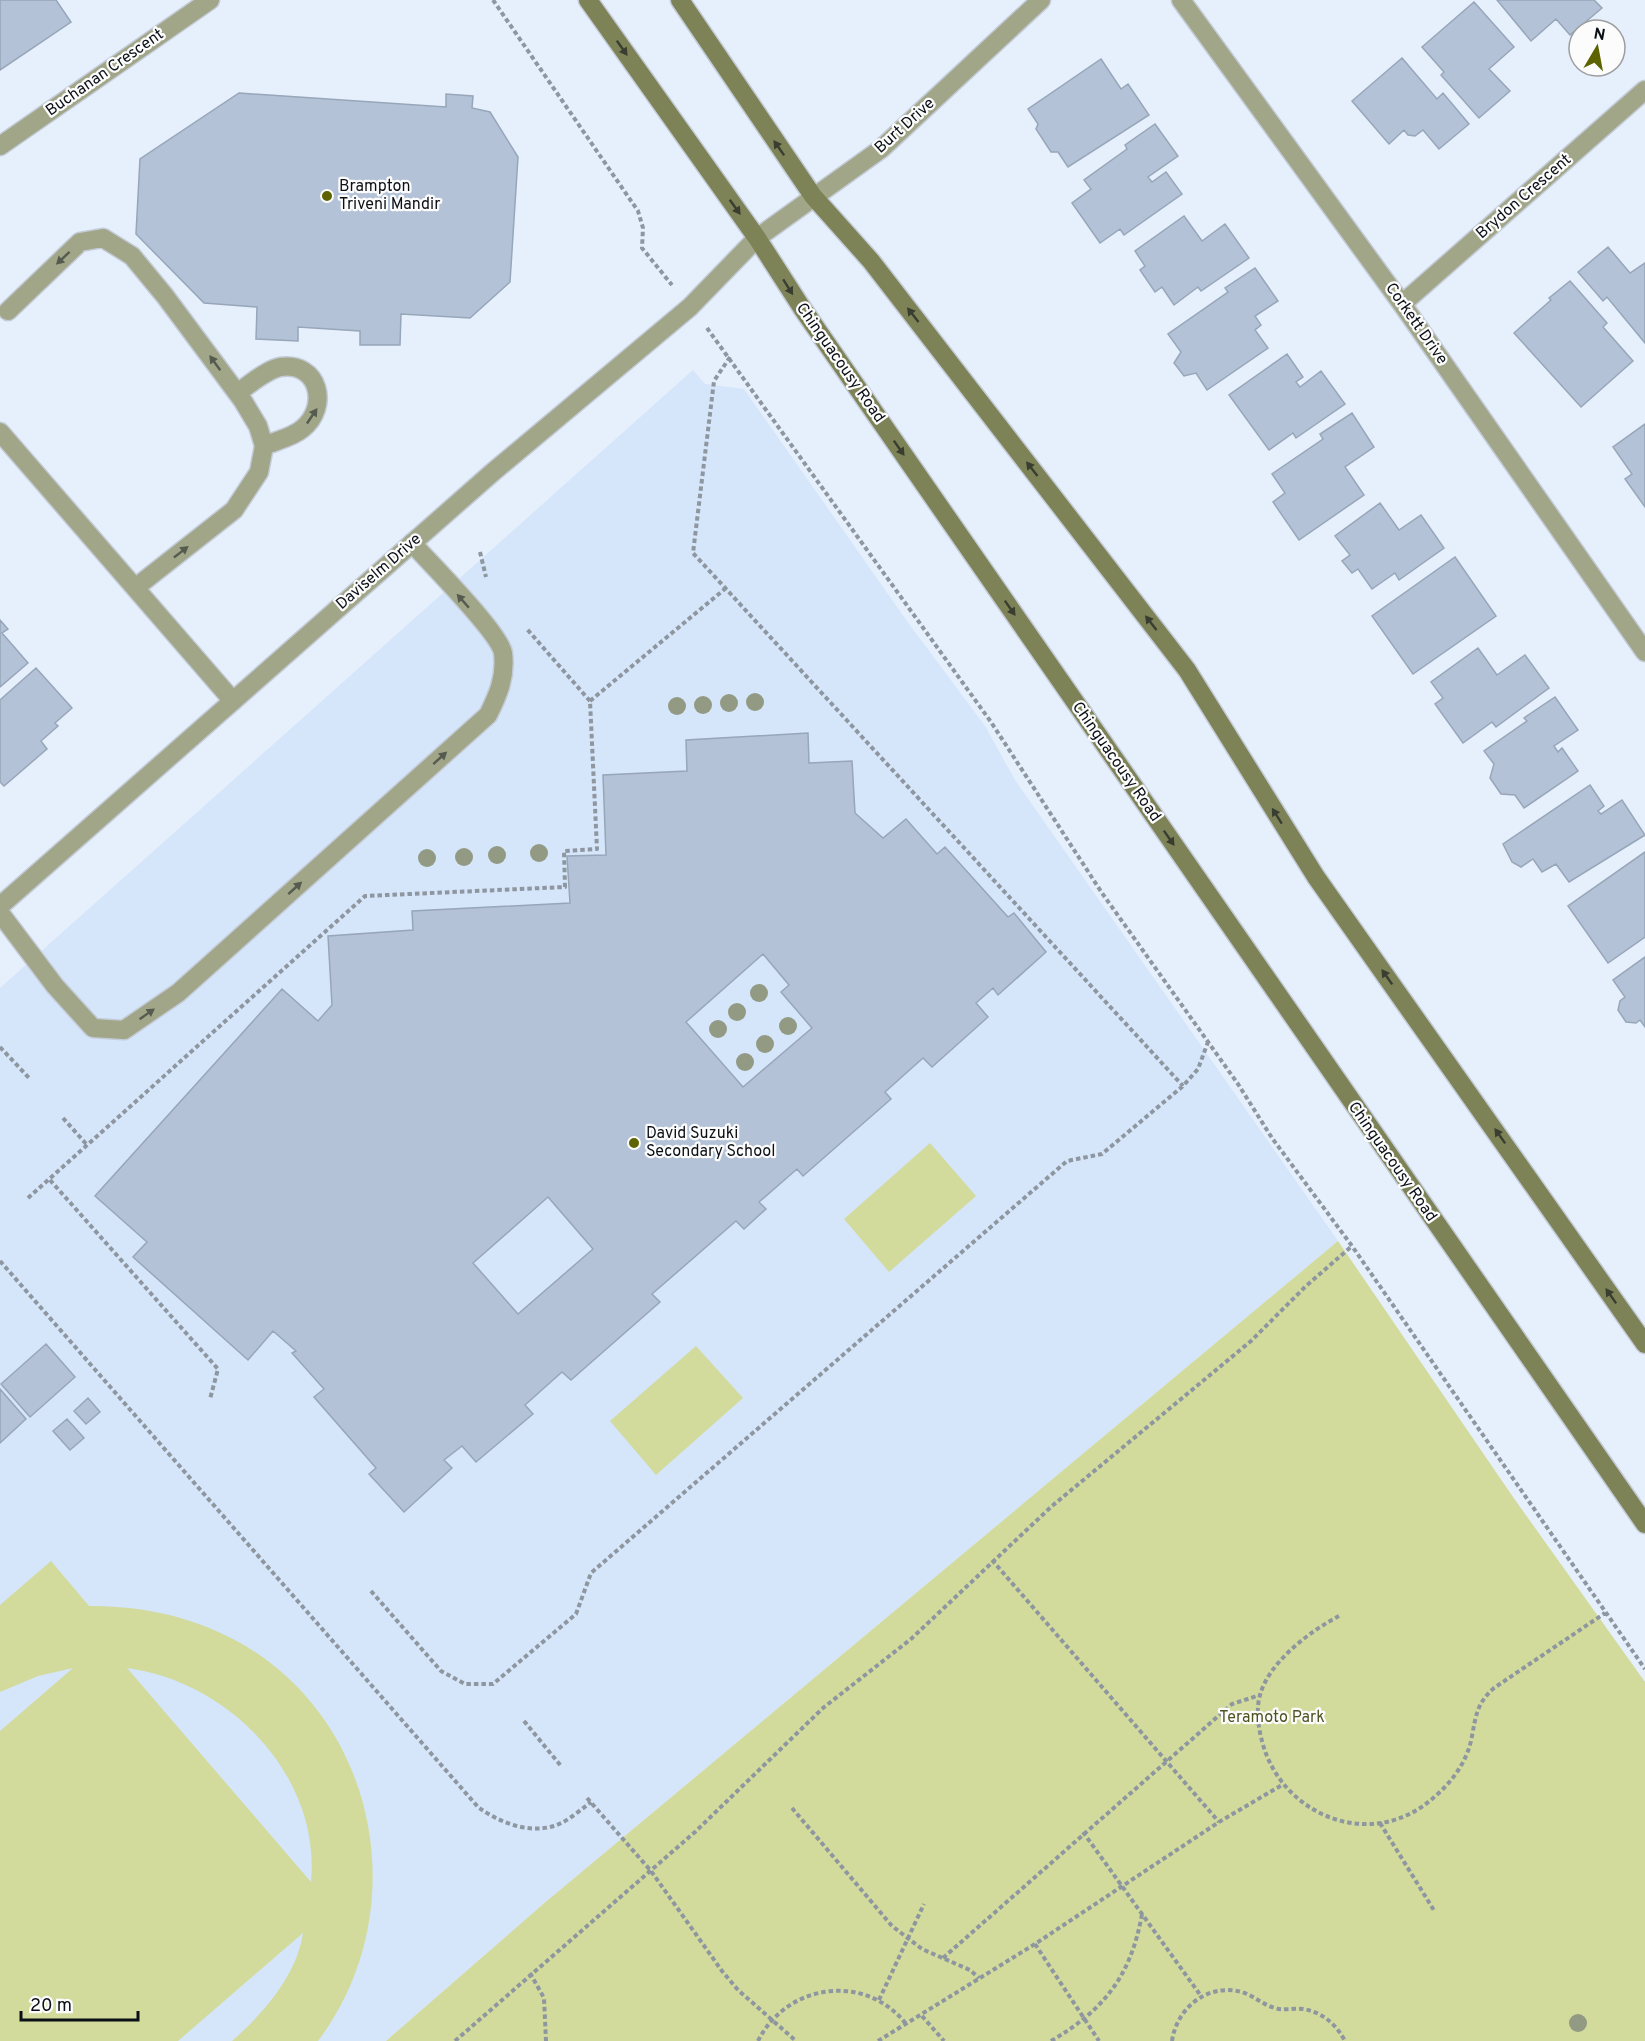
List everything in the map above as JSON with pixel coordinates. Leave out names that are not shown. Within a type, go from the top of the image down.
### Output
[{"type":"main road","name":"Chinguacousy Road","points":[[588,0],[757,238],[815,328],[1645,1524]]},
{"type":"main road","points":[[680,0],[813,196],[871,261],[1187,670],[1316,877],[1645,1344]]},
{"type":"street","name":"Buchanan Crescent","points":[[0,146],[210,0]]},
{"type":"street","name":"Burt Drive","points":[[757,238],[881,149],[1041,0]]},
{"type":"street","name":"Corkett Drive","points":[[1181,0],[1402,304],[1645,652]]},
{"type":"street","name":"Brydon Crescent","points":[[1402,304],[1645,90]]},
{"type":"street","points":[[3,309],[81,242],[103,238],[132,256],[165,296],[237,393],[258,426],[264,446],[259,472],[234,510],[135,588]]},
{"type":"street","name":"Daviselm Drive","points":[[0,906],[412,543],[690,307],[757,238]]},
{"type":"street","points":[[237,393],[278,368],[291,367],[308,374],[319,390],[320,405],[303,429],[264,446]]},
{"type":"street","points":[[0,432],[233,701]]},
{"type":"street","points":[[0,913],[55,986],[93,1028],[124,1030],[178,993],[488,715],[502,686],[503,651],[483,623],[412,543]]},
{"type":"path","points":[[493,0],[638,211],[643,228],[642,248]]},
{"type":"path","points":[[723,347],[991,722],[1102,893],[1208,1042],[1272,1138],[1352,1246],[1645,1669]]},
{"type":"path","points":[[730,357],[714,381],[693,552],[1183,1086]]},
{"type":"path","points":[[480,552],[488,581]]},
{"type":"path","points":[[590,701],[726,588]]},
{"type":"path","points":[[28,1198],[366,896],[565,887],[564,851],[597,849],[590,701],[520,622]]},
{"type":"path","points":[[371,1591],[441,1671],[465,1684],[493,1684],[576,1614],[591,1573],[1067,1161],[1102,1154],[1183,1086],[1198,1069],[1208,1042]]},
{"type":"path","points":[[0,1047],[29,1078]]},
{"type":"path","points":[[63,1118],[88,1146]]},
{"type":"path","points":[[50,1180],[218,1369],[210,1399]]},
{"type":"path","points":[[455,2041],[738,1793],[823,1708],[911,1639],[993,1560],[1113,1453],[1251,1341],[1306,1286],[1352,1246]]},
{"type":"path","points":[[0,1261],[478,1807],[494,1819],[511,1824],[550,1827],[591,1802]]},
{"type":"path","points":[[993,1560],[1168,1760],[1219,1822]]},
{"type":"path","points":[[1339,1616],[1300,1641],[1271,1675],[1260,1695],[1260,1733],[1264,1751],[1282,1785],[1295,1798],[1327,1816],[1362,1824],[1380,1823],[1416,1810],[1446,1785],[1467,1753],[1477,1708],[1487,1694],[1605,1613]]},
{"type":"path","points":[[943,1958],[1232,1704],[1260,1695]]},
{"type":"path","points":[[524,1721],[561,1766]]},
{"type":"path","points":[[878,2041],[922,2016],[1035,1944],[1219,1822],[1282,1785]]},
{"type":"path","points":[[587,1798],[651,1871],[738,1990],[796,2041]]},
{"type":"path","points":[[792,1808],[892,1926],[922,1949],[970,1970],[979,1978]]},
{"type":"path","points":[[1380,1823],[1435,1912]]},
{"type":"path","points":[[1083,1833],[1201,1996]]},
{"type":"path","points":[[879,2000],[924,1904]]},
{"type":"path","points":[[1051,2041],[1085,2020],[1100,2006],[1123,1973],[1138,1934],[1142,1914]]},
{"type":"path","points":[[1035,1944],[1099,2041]]},
{"type":"path","points":[[530,1973],[544,1998],[546,2041]]},
{"type":"path","points":[[758,2041],[771,2020],[794,2001],[822,1991],[851,1991],[879,2000],[900,2016],[907,2025]]},
{"type":"path","points":[[1172,2041],[1180,2016],[1201,1996],[1220,1991],[1239,1991],[1274,2008],[1312,2012],[1329,2020],[1346,2041]]},
{"type":"path","points":[[922,2016],[944,2041]]},
{"type":"shaded area","name":"David Suzuki Secondary School","points":[[693,370],[705,384],[744,389],[909,624],[985,726],[1015,780],[1338,1241],[542,1905],[386,2041],[0,2041],[0,988]]},
{"type":"green space","points":[[930,1143],[976,1196],[889,1272],[844,1219]]},
{"type":"green space","name":"Teramoto Park","points":[[1338,1241],[1513,1497],[1645,1682],[1645,2041],[386,2041],[542,1905]]},
{"type":"green space","points":[[696,1346],[743,1398],[656,1475],[610,1421]]},
{"type":"green space","points":[[51,1561],[89,1606],[144,1610],[180,1618],[233,1639],[283,1673],[322,1716],[350,1766],[367,1820],[373,1877],[367,1934],[348,1990],[318,2041],[232,2041],[277,1993],[294,1964],[303,1933],[178,2041],[0,2041],[0,1731],[73,1668],[38,1676],[0,1692],[0,1605]],"holes":[[[127,1668],[164,1677],[200,1692],[232,1713],[261,1740],[284,1771],[301,1805],[310,1843],[311,1882]]]},
{"type":"building","points":[[0,0],[56,0],[71,22],[0,70]]},
{"type":"building","points":[[1497,0],[1594,0],[1602,8],[1590,18],[1567,18],[1567,32],[1556,19],[1531,41]]},
{"type":"building","points":[[1474,2],[1514,47],[1489,69],[1510,91],[1479,118],[1441,75],[1444,72],[1422,47]]},
{"type":"building","points":[[1402,58],[1437,99],[1443,93],[1469,124],[1439,149],[1423,130],[1415,136],[1408,135],[1404,130],[1389,144],[1352,101]]},
{"type":"building","points":[[1101,59],[1121,89],[1128,84],[1149,115],[1068,167],[1058,152],[1051,152],[1036,129],[1038,124],[1028,109]]},
{"type":"building","name":"Brampton Triveni Mandir","points":[[239,93],[446,107],[446,94],[473,96],[472,108],[490,112],[518,157],[510,282],[470,318],[401,314],[400,345],[360,345],[360,331],[298,327],[298,341],[256,339],[257,307],[204,303],[136,234],[140,159]]},
{"type":"building","points":[[1155,124],[1178,156],[1148,177],[1152,182],[1166,172],[1182,194],[1124,235],[1120,229],[1100,243],[1072,203],[1091,189],[1084,180],[1127,149],[1125,145]]},
{"type":"building","points":[[1184,216],[1202,241],[1225,224],[1249,258],[1201,291],[1198,287],[1174,305],[1162,287],[1155,292],[1140,270],[1145,266],[1135,251]]},
{"type":"building","points":[[1608,247],[1630,273],[1645,263],[1645,343],[1607,297],[1603,301],[1578,272]]},
{"type":"building","points":[[1255,268],[1278,301],[1255,316],[1261,325],[1255,330],[1268,348],[1207,390],[1196,373],[1184,376],[1174,363],[1181,352],[1168,334],[1228,292],[1225,288]]},
{"type":"building","points":[[1570,281],[1607,323],[1603,327],[1633,361],[1581,407],[1514,333],[1551,300],[1549,298]]},
{"type":"building","points":[[1287,354],[1303,377],[1296,382],[1300,387],[1321,371],[1345,404],[1296,438],[1293,433],[1269,450],[1229,395]]},
{"type":"building","points":[[1352,413],[1374,447],[1345,467],[1364,495],[1299,540],[1273,502],[1285,493],[1272,474],[1323,439],[1320,434]]},
{"type":"building","points":[[1645,424],[1645,507],[1625,479],[1632,474],[1613,447]]},
{"type":"building","points":[[1380,503],[1399,530],[1421,515],[1444,548],[1399,580],[1395,573],[1372,589],[1358,569],[1352,573],[1342,561],[1350,555],[1335,536]]},
{"type":"building","points":[[1455,557],[1496,616],[1413,674],[1372,616]]},
{"type":"building","points":[[0,620],[8,629],[2,633],[28,663],[0,687]]},
{"type":"building","points":[[1478,648],[1497,675],[1525,655],[1549,688],[1496,727],[1492,722],[1463,743],[1435,704],[1443,698],[1431,682]]},
{"type":"building","points":[[36,668],[72,708],[55,723],[58,726],[41,741],[47,749],[4,786],[0,782],[0,700]]},
{"type":"building","points":[[1555,697],[1578,730],[1554,746],[1558,752],[1562,748],[1578,771],[1524,808],[1515,795],[1501,794],[1490,778],[1494,764],[1484,751],[1527,721],[1524,718]]},
{"type":"building","points":[[808,733],[809,763],[852,761],[855,813],[883,838],[906,819],[937,854],[945,847],[1008,917],[1014,913],[1046,952],[998,995],[993,988],[976,1003],[988,1017],[932,1067],[923,1058],[885,1092],[891,1099],[803,1176],[797,1169],[759,1202],[766,1209],[744,1229],[736,1221],[652,1294],[660,1302],[571,1380],[562,1372],[525,1405],[533,1414],[476,1462],[462,1446],[444,1460],[452,1468],[404,1512],[369,1474],[376,1468],[314,1397],[324,1389],[292,1353],[296,1351],[273,1331],[248,1360],[133,1257],[147,1242],[95,1196],[282,989],[318,1021],[332,1005],[328,936],[413,930],[412,911],[570,903],[567,856],[606,855],[603,775],[687,771],[686,740]],"holes":[[[763,954],[789,985],[781,992],[812,1028],[743,1087],[686,1022]],[[548,1197],[593,1249],[518,1314],[473,1263]]]},
{"type":"building","points":[[1590,785],[1604,806],[1598,811],[1601,814],[1622,800],[1645,835],[1569,882],[1556,864],[1542,872],[1533,859],[1521,867],[1512,862],[1503,844]]},
{"type":"building","points":[[1645,852],[1645,937],[1608,963],[1568,906]]},
{"type":"building","points":[[1645,957],[1645,1027],[1640,1020],[1636,1023],[1626,1022],[1618,1010],[1620,1001],[1625,997],[1613,980]]},
{"type":"building","points":[[46,1344],[75,1377],[30,1417],[1,1384]]},
{"type":"building","points":[[0,1389],[26,1419],[0,1443]]},
{"type":"building","points":[[88,1398],[100,1412],[86,1424],[74,1411]]},
{"type":"building","points":[[67,1419],[84,1438],[70,1450],[53,1431]]},
{"type":"place","name":"Brampton Triveni Mandir","points":[[327,196]]},
{"type":"place","name":"David Suzuki Secondary School","points":[[634,1143]]}]
